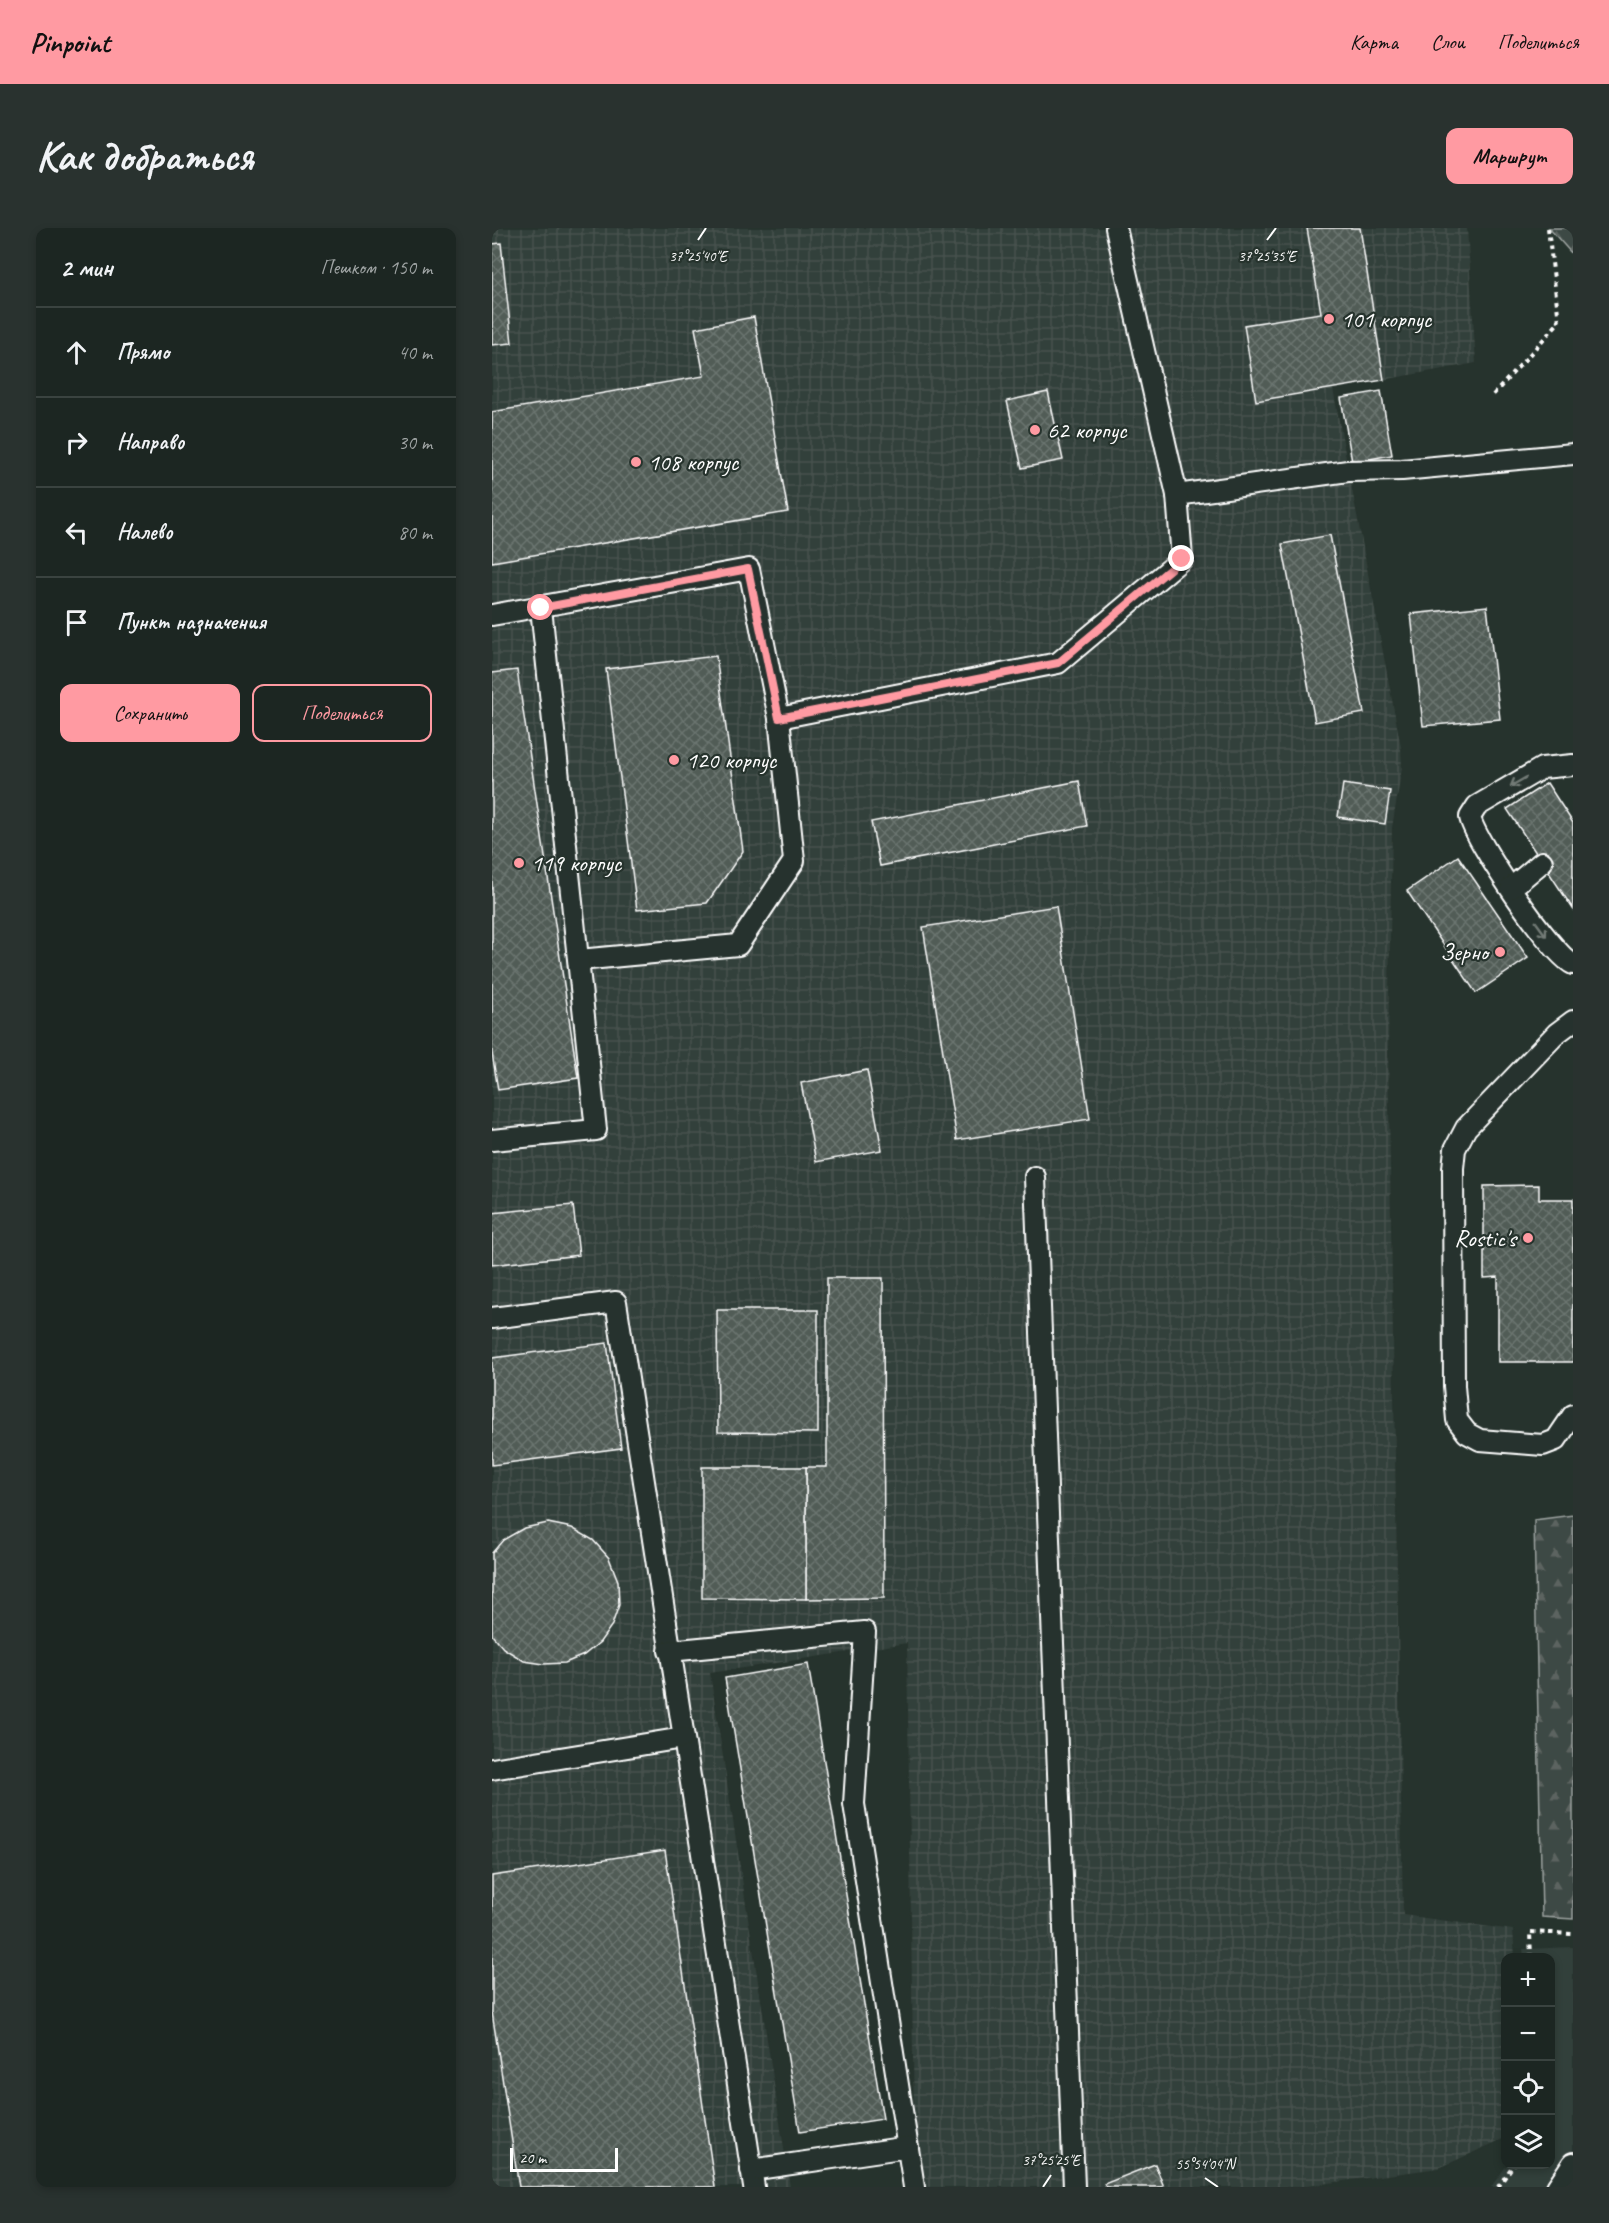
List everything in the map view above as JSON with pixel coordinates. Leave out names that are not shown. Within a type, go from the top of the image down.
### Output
[{"type":"lane","points":[[779,718],[1058,663],[1182,559],[1177,495],[1116,228]]},
{"type":"lane","points":[[1177,495],[1348,471],[1402,470],[1573,454]]},
{"type":"lane","points":[[492,615],[748,569],[779,718],[794,861],[738,945],[579,960]]},
{"type":"lane","points":[[492,1140],[596,1130],[541,608]]},
{"type":"lane","points":[[1573,765],[1542,768],[1477,806],[1470,817],[1472,829],[1511,888],[1557,951],[1573,964]]},
{"type":"lane","points":[[1511,888],[1542,862]]},
{"type":"lane","points":[[1573,1021],[1557,1033],[1466,1128],[1455,1149],[1453,1168],[1454,1386],[1457,1420],[1467,1433],[1480,1440],[1543,1446],[1556,1440],[1573,1415]]},
{"type":"lane","points":[[1035,1177],[1074,2187]]},
{"type":"lane","points":[[492,1318],[616,1302],[753,2179],[908,2147]]},
{"type":"lane","points":[[669,1650],[865,1632],[854,1804],[914,2187]]},
{"type":"lane","points":[[492,1769],[683,1738]]},
{"type":"lane","points":[[1557,2187],[1573,2163]]},
{"type":"path","points":[[1493,395],[1559,322],[1548,228]]},
{"type":"path","points":[[1531,1953],[1530,1932],[1573,1934]]},
{"type":"path","points":[[1498,2187],[1511,2169]]},
{"type":"shaded area","points":[[492,228],[1467,228],[1476,363],[1333,389],[1401,747],[1402,768],[1392,828],[1388,1049],[1403,1915],[1513,1930],[1515,1953],[1501,1953],[1501,2140],[1439,2168],[1299,2187],[924,2187],[914,2124],[907,1643],[710,1673],[790,2187],[492,2187]]},
{"type":"shaded area","points":[[1573,1947],[1573,2187],[1491,2187],[1504,2169],[1555,2169],[1555,1953],[1524,1953],[1523,1949]]},
{"type":"green space","points":[[1549,228],[1573,228],[1573,255]]},
{"type":"green space","points":[[1573,1515],[1573,1919],[1542,1917],[1534,1520]]},
{"type":"building","name":"101 корпус","points":[[1307,228],[1360,228],[1384,380],[1256,401],[1244,325],[1321,313]]},
{"type":"building","points":[[501,243],[512,343],[492,345],[492,244]]},
{"type":"building","name":"108 корпус","points":[[754,317],[788,512],[492,562],[492,412],[704,376],[695,328]]},
{"type":"building","points":[[1381,391],[1392,455],[1352,462],[1341,398]]},
{"type":"building","name":"62 корпус","points":[[1048,392],[1063,460],[1022,468],[1007,401]]},
{"type":"building","points":[[1330,535],[1364,713],[1315,722],[1282,544]]},
{"type":"building","points":[[1487,606],[1500,719],[1423,726],[1411,614]]},
{"type":"building","name":"120 корпус","points":[[716,656],[743,851],[707,903],[637,910],[606,669]]},
{"type":"building","name":"119 корпус","points":[[517,670],[578,1078],[498,1090],[492,1053],[492,673]]},
{"type":"building","points":[[1079,781],[1087,826],[880,866],[871,822]]},
{"type":"building","points":[[1547,783],[1573,823],[1573,909],[1507,809]]},
{"type":"building","points":[[1343,784],[1390,791],[1385,824],[1338,817]]},
{"type":"building","points":[[1458,856],[1528,958],[1476,993],[1407,891]]},
{"type":"building","points":[[1056,906],[1090,1119],[957,1140],[923,927]]},
{"type":"building","points":[[867,1070],[882,1150],[816,1162],[801,1083]]},
{"type":"building","name":"Rostic's","points":[[1539,1185],[1539,1199],[1573,1199],[1573,1362],[1498,1362],[1498,1277],[1484,1278],[1484,1186]]},
{"type":"building","points":[[573,1205],[579,1255],[492,1265],[492,1213]]},
{"type":"building","points":[[827,1278],[883,1278],[884,1598],[806,1599],[806,1467],[827,1467]]},
{"type":"building","points":[[717,1310],[818,1310],[818,1433],[718,1432]]},
{"type":"building","points":[[607,1343],[621,1448],[492,1465],[492,1358]]},
{"type":"building","points":[[702,1467],[806,1467],[806,1599],[702,1598]]},
{"type":"building","points":[[548,1523],[572,1528],[593,1540],[609,1558],[618,1581],[619,1605],[612,1625],[600,1642],[584,1655],[565,1663],[544,1664],[524,1661],[503,1648],[492,1635],[492,1553],[503,1540],[524,1528]]},
{"type":"building","points":[[808,1664],[883,2119],[800,2132],[725,1678]]},
{"type":"building","points":[[665,1850],[715,2187],[519,2187],[492,2012],[492,1876]]},
{"type":"building","points":[[1155,2164],[1164,2187],[1106,2187],[1104,2184]]},
{"type":"place","name":"101 корпус","points":[[1329,319]]},
{"type":"place","name":"62 корпус","points":[[1035,430]]},
{"type":"place","name":"108 корпус","points":[[636,462]]},
{"type":"place","name":"120 корпус","points":[[674,760]]},
{"type":"place","name":"119 корпус","points":[[519,863]]},
{"type":"place","name":"Зерно","points":[[1500,952]]},
{"type":"place","name":"Rostic's","points":[[1528,1238]]},
{"type":"route","points":[[541,608],[748,569],[779,718],[1058,663],[1182,559]]}]
